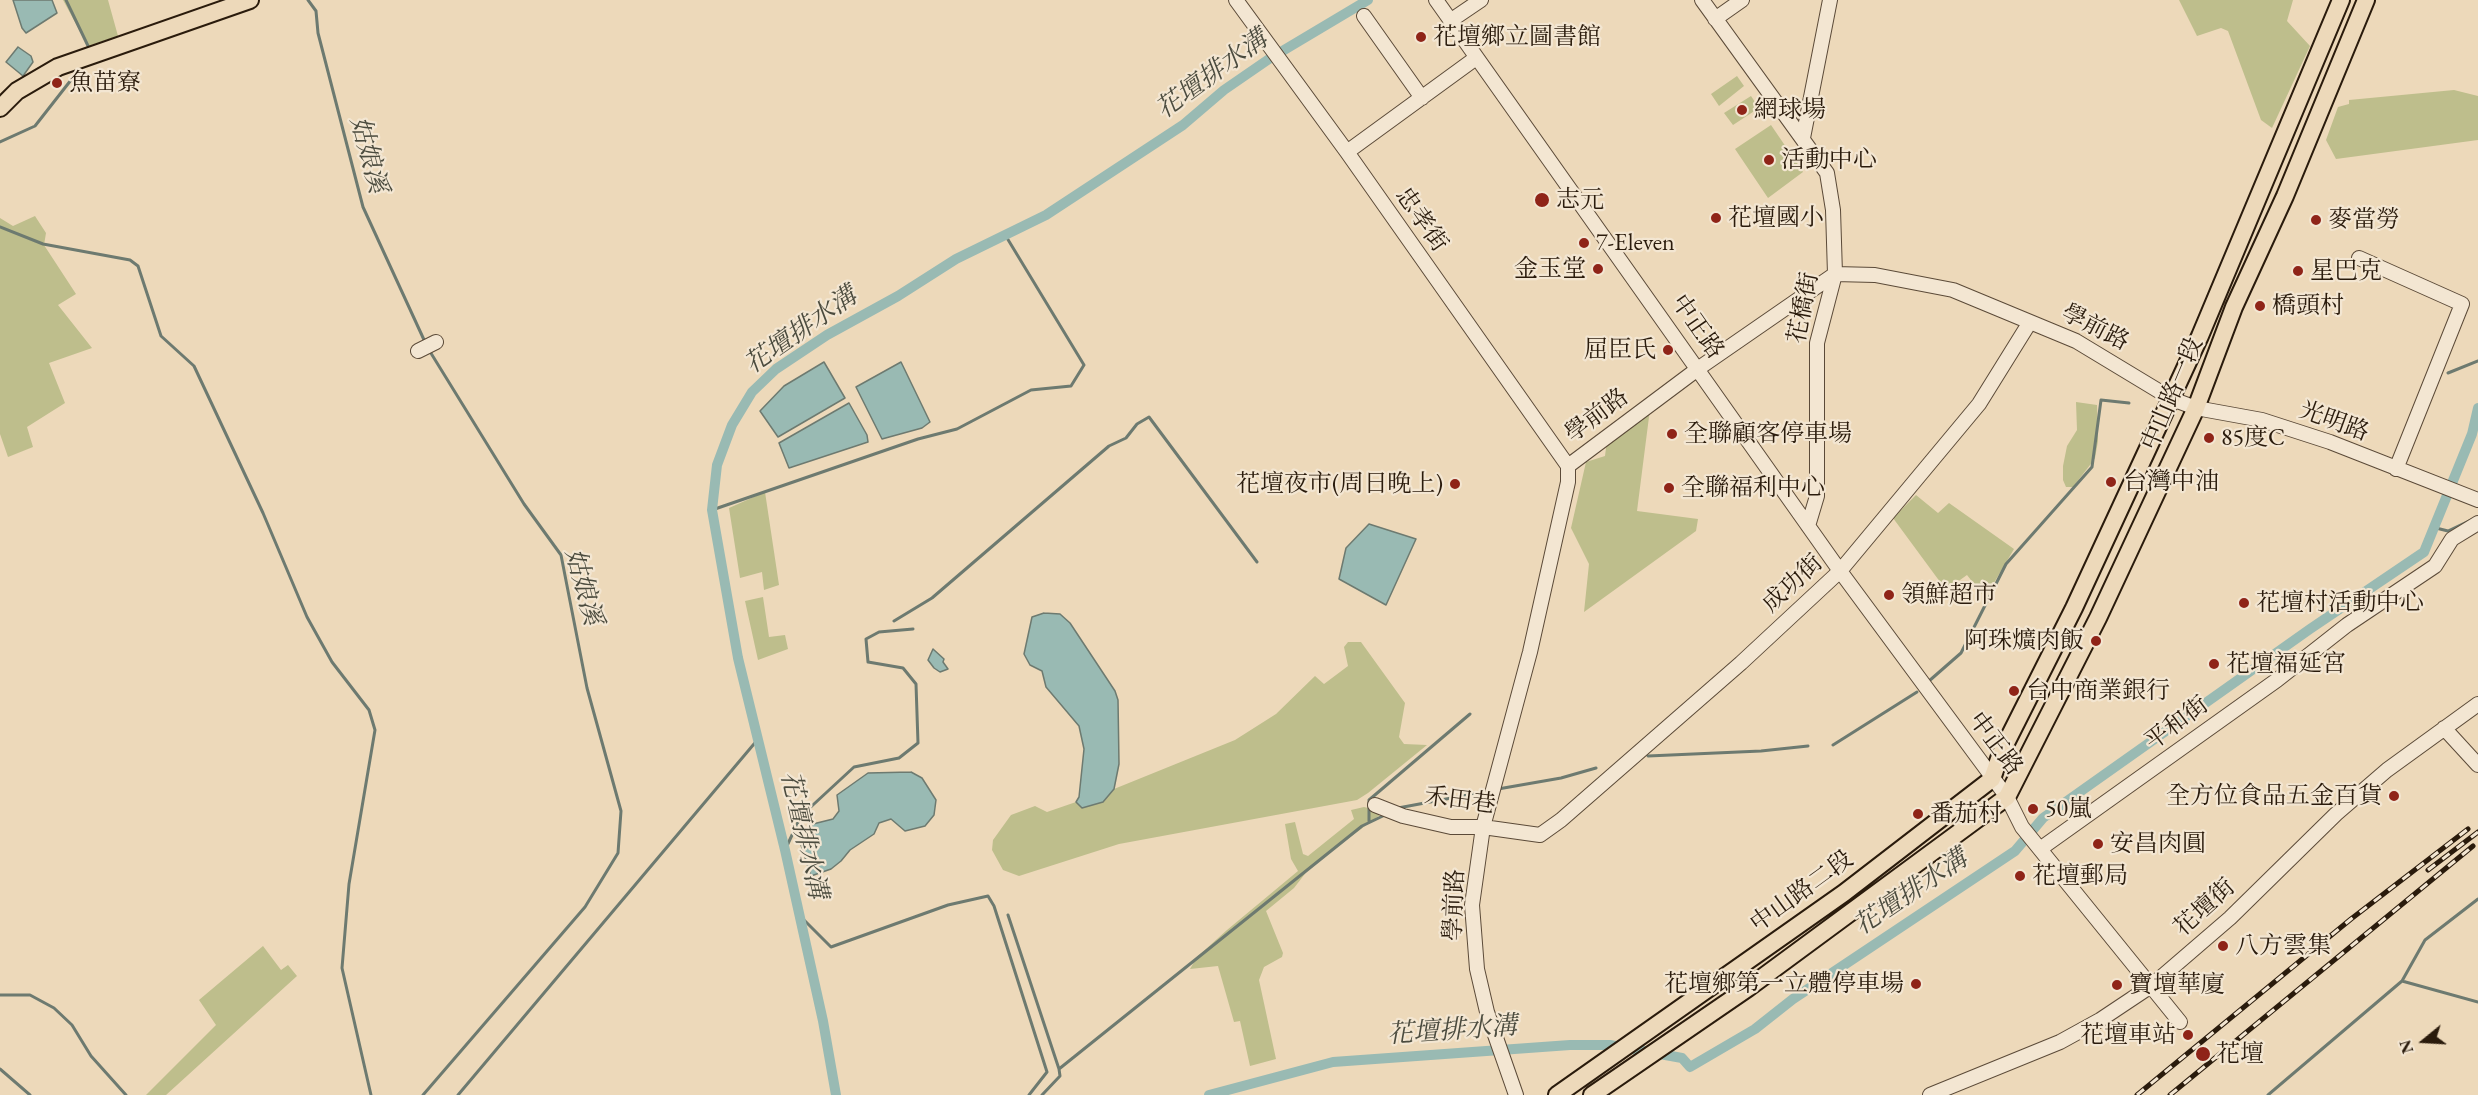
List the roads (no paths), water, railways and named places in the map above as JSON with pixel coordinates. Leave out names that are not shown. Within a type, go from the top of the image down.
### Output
[{"type":"main road","points":[[0,108],[17,91],[47,72],[250,0]]},
{"type":"main road","name":"中山路一段","points":[[1992,779],[2001,753],[2074,608],[2172,399],[2341,0]]},
{"type":"main road","name":"中山路一段","points":[[2007,797],[2092,628],[2196,408],[2234,307],[2285,196],[2366,0]]},
{"type":"main road","name":"中山路二段","points":[[1557,1095],[1844,893],[1992,779]]},
{"type":"main road","name":"中山路二段","points":[[1592,1095],[1748,988],[2007,797]]},
{"type":"street","name":"忠孝街","points":[[1236,0],[1347,152],[1568,466]]},
{"type":"street","name":"中正路","points":[[1436,0],[1699,368],[1840,571],[2007,797],[2022,827],[2036,844]]},
{"type":"street","points":[[1450,21],[1481,0]]},
{"type":"street","name":"花橋街","points":[[1702,0],[1827,173],[1833,210],[1835,274],[1817,343],[1817,496],[1808,526]]},
{"type":"street","points":[[1715,19],[1742,0]]},
{"type":"street","points":[[1803,138],[1830,0]]},
{"type":"street","points":[[1364,16],[1422,98]]},
{"type":"street","points":[[1347,152],[1476,58]]},
{"type":"street","points":[[2360,258],[2462,304],[2396,469]]},
{"type":"street","name":"學前路","points":[[1516,1095],[1496,1040],[1477,969],[1472,905],[1483,827],[1530,652],[1568,482],[1568,466],[1699,368],[1835,274],[1875,274],[1953,290],[2030,321],[2097,352],[2172,399]]},
{"type":"street","name":"成功街","points":[[1540,835],[1652,741],[1840,571],[1979,404],[2030,321]]},
{"type":"street","points":[[418,351],[436,342]]},
{"type":"street","name":"光明路","points":[[2172,399],[2196,408],[2262,420],[2330,442],[2478,500]]},
{"type":"street","name":"平和街","points":[[2036,844],[2270,686],[2347,625],[2435,566],[2452,538],[2478,523]]},
{"type":"street","name":"花壇街","points":[[1930,1095],[2060,1042],[2100,1020],[2151,986],[2230,918],[2336,814],[2387,770],[2478,704]]},
{"type":"street","points":[[2444,728],[2478,765]]},
{"type":"street","name":"禾田巷","points":[[1375,805],[1403,816],[1451,827],[1483,827],[1540,835]]},
{"type":"street","points":[[2036,844],[2180,1022]]},
{"type":"water","points":[[13,0],[52,0],[57,13],[26,33],[22,28]]},
{"type":"water","points":[[18,47],[31,56],[33,62],[23,76],[6,62]]},
{"type":"water","points":[[824,362],[845,398],[778,437],[760,411],[784,386]]},
{"type":"water","points":[[901,362],[930,422],[922,428],[882,439],[856,387]]},
{"type":"water","points":[[849,403],[867,435],[868,442],[789,468],[779,443]]},
{"type":"water","points":[[1369,524],[1416,539],[1386,605],[1339,579],[1346,548]]},
{"type":"water","points":[[1044,613],[1060,614],[1070,623],[1115,691],[1118,700],[1119,764],[1114,789],[1103,802],[1082,808],[1076,802],[1079,797],[1084,749],[1079,726],[1046,687],[1042,671],[1030,665],[1024,654],[1032,617]]},
{"type":"water","points":[[933,649],[944,659],[943,662],[948,669],[940,672],[928,660]]},
{"type":"water","points":[[911,772],[922,778],[936,800],[934,815],[925,826],[905,831],[891,819],[879,823],[874,834],[850,850],[831,869],[811,876],[801,845],[803,835],[813,824],[833,819],[839,811],[837,795],[868,773]]},
{"type":"waterway","points":[[66,0],[90,50]]},
{"type":"waterway","name":"姑娘溪","points":[[308,0],[316,11],[318,33],[363,207],[425,342]]},
{"type":"waterway","name":"花壇排水溝","points":[[836,1095],[823,1021],[785,850],[738,658],[712,510],[717,465],[732,425],[752,392],[776,369],[827,335],[898,296],[956,259],[1046,215],[1183,125],[1224,90],[1269,59],[1368,0]]},
{"type":"waterway","points":[[0,142],[35,126],[82,66]]},
{"type":"waterway","points":[[0,227],[43,244],[130,260],[138,266],[161,336],[194,366],[263,513],[307,617],[332,662],[369,710],[375,730],[349,884],[342,968],[371,1095]]},
{"type":"waterway","points":[[712,510],[918,439],[957,429],[1031,390],[1071,386],[1084,365],[1004,233]]},
{"type":"waterway","name":"姑娘溪","points":[[423,1095],[585,907],[618,853],[621,811],[587,688],[561,555],[524,504],[429,350]]},
{"type":"waterway","points":[[2448,373],[2478,361]]},
{"type":"waterway","points":[[1929,681],[1961,653],[2006,564],[2092,467],[2101,400],[2129,403]]},
{"type":"waterway","name":"花壇排水溝","points":[[1209,1095],[1333,1062],[1570,1045],[1610,1045],[1682,1058],[1690,1067],[1755,1029],[1793,999],[2015,851],[2043,818],[2310,629],[2424,552],[2472,434],[2478,408]]},
{"type":"waterway","points":[[894,621],[932,598],[1109,446],[1126,438],[1137,424],[1149,417],[1257,562]]},
{"type":"waterway","points":[[2436,528],[2448,531],[2469,521]]},
{"type":"waterway","points":[[785,850],[801,816],[854,767],[899,758],[918,743],[916,684],[903,668],[868,662],[866,639],[879,632],[913,629]]},
{"type":"waterway","points":[[1833,745],[1917,692]]},
{"type":"waterway","points":[[1369,821],[1369,800],[1470,714]]},
{"type":"waterway","points":[[458,1095],[759,738]]},
{"type":"waterway","points":[[1648,756],[1761,751],[1808,746]]},
{"type":"waterway","points":[[1498,789],[1561,778],[1596,768]]},
{"type":"waterway","points":[[1398,808],[1489,791]]},
{"type":"waterway","points":[[1042,1095],[1060,1076],[1059,1069],[1362,826],[1387,814]]},
{"type":"waterway","points":[[799,915],[831,947],[948,905],[988,896],[994,906],[1047,1072],[1029,1095]]},
{"type":"waterway","points":[[2402,981],[2425,940],[2478,899]]},
{"type":"waterway","points":[[1008,915],[1059,1069]]},
{"type":"waterway","points":[[2268,1095],[2402,981],[2478,1002]]},
{"type":"waterway","points":[[0,995],[30,995],[54,1008],[72,1025],[91,1056],[126,1095]]},
{"type":"waterway","points":[[0,1069],[30,1095]]},
{"type":"railway","points":[[2137,1095],[2351,919],[2468,829]]},
{"type":"railway","points":[[2428,870],[2478,832]]},
{"type":"railway","points":[[2170,1095],[2473,846]]},
{"type":"place","name":"花壇鄉立圖書館","points":[[1421,37]]},
{"type":"place","name":"魚苗寮","points":[[57,83]]},
{"type":"place","name":"網球場","points":[[1742,110]]},
{"type":"place","name":"活動中心","points":[[1769,160]]},
{"type":"place","name":"志元","points":[[1542,200]]},
{"type":"place","name":"花壇國小","points":[[1716,218]]},
{"type":"place","name":"麥當勞","points":[[2316,220]]},
{"type":"place","name":"7-Eleven","points":[[1584,243]]},
{"type":"place","name":"金玉堂","points":[[1598,269]]},
{"type":"place","name":"星巴克","points":[[2298,271]]},
{"type":"place","name":"橋頭村","points":[[2260,306]]},
{"type":"place","name":"屈臣氏","points":[[1668,350]]},
{"type":"place","name":"全聯顧客停車場","points":[[1672,434]]},
{"type":"place","name":"85度C","points":[[2209,438]]},
{"type":"place","name":"台灣中油","points":[[2111,482]]},
{"type":"place","name":"花壇夜市(周日晚上)","points":[[1455,484]]},
{"type":"place","name":"全聯福利中心","points":[[1669,488]]},
{"type":"place","name":"領鮮超市","points":[[1889,595]]},
{"type":"place","name":"花壇村活動中心","points":[[2244,603]]},
{"type":"place","name":"阿珠爌肉飯","points":[[2096,641]]},
{"type":"place","name":"花壇福延宮","points":[[2214,664]]},
{"type":"place","name":"台中商業銀行","points":[[2014,691]]},
{"type":"place","name":"全方位食品五金百貨","points":[[2394,796]]},
{"type":"place","name":"50嵐","points":[[2033,809]]},
{"type":"place","name":"番茄村","points":[[1918,814]]},
{"type":"place","name":"安昌肉圓","points":[[2098,844]]},
{"type":"place","name":"花壇郵局","points":[[2020,876]]},
{"type":"place","name":"八方雲集","points":[[2223,946]]},
{"type":"place","name":"花壇鄉第一立體停車場","points":[[1916,984]]},
{"type":"place","name":"寶壇華廈","points":[[2117,985]]},
{"type":"place","name":"花壇車站","points":[[2188,1035]]},
{"type":"place","name":"花壇","points":[[2203,1054]]}]
